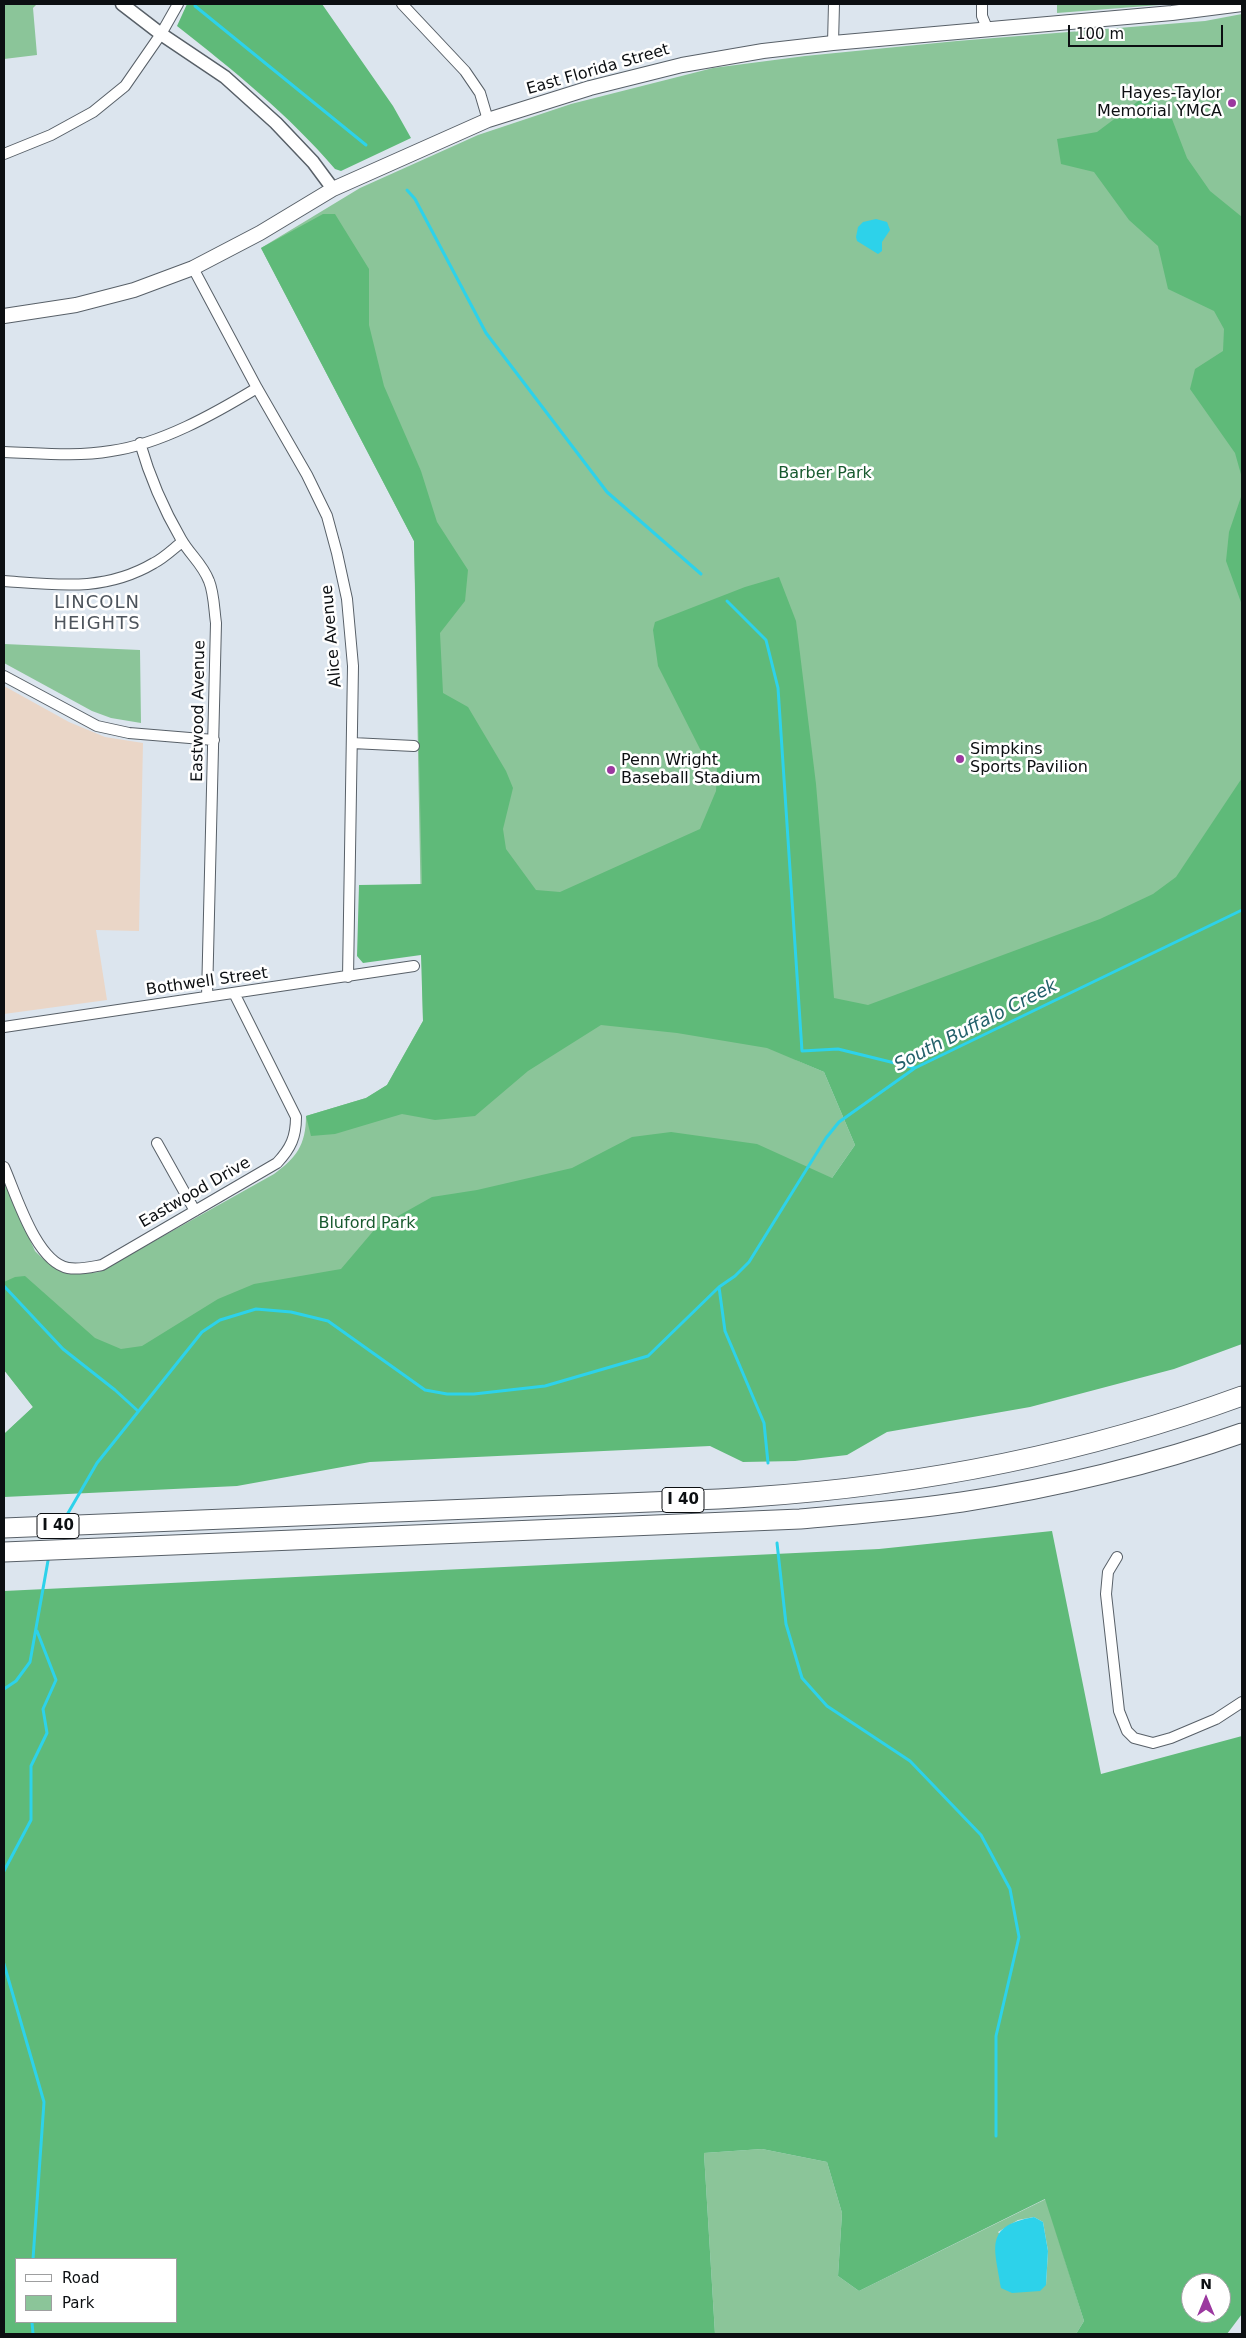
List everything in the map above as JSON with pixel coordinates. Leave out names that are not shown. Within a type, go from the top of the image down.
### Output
[{"type":"highway","name":"I 40","points":[[4,1528],[743,1498],[829,1489],[966,1469],[1053,1451],[1128,1434],[1242,1396]]},
{"type":"highway","name":"I 40","points":[[4,1552],[793,1519],[884,1511],[963,1502],[1046,1486],[1122,1468],[1242,1433]]},
{"type":"main road","name":"East Florida Street","points":[[4,316],[76,305],[134,290],[193,268],[260,233],[333,189],[488,120],[590,88],[682,65],[763,51],[986,28],[1172,13],[1242,4]]},
{"type":"street","points":[[122,4],[161,34],[225,77],[276,122],[313,162],[333,189]]},
{"type":"street","points":[[4,154],[51,135],[93,112],[124,86],[161,34],[178,4]]},
{"type":"street","points":[[402,4],[466,71],[480,93],[488,120]]},
{"type":"street","points":[[833,43],[834,4]]},
{"type":"street","points":[[982,4],[982,16],[986,28]]},
{"type":"street","name":"Alice Avenue","points":[[193,268],[257,388],[307,475],[327,516],[337,553],[347,599],[353,666],[348,977]]},
{"type":"street","points":[[4,452],[74,454],[111,451],[140,444],[186,426],[257,388]]},
{"type":"street","name":"Eastwood Avenue","points":[[140,444],[151,482],[182,542],[199,561],[210,582],[215,614],[208,997]]},
{"type":"street","points":[[4,581],[52,585],[96,584],[127,576],[155,563],[182,542]]},
{"type":"street","points":[[4,676],[97,726],[129,733],[214,740]]},
{"type":"street","points":[[352,742],[414,746]]},
{"type":"street","name":"Bothwell Street","points":[[4,1027],[414,966]]},
{"type":"street","name":"Eastwood Drive","points":[[4,1167],[39,1246],[52,1261],[66,1268],[84,1269],[102,1265],[277,1163],[289,1149],[296,1134],[296,1117],[234,994]]},
{"type":"street","points":[[157,1143],[195,1211]]},
{"type":"street","points":[[1116,1557],[1108,1572],[1106,1594],[1119,1711],[1127,1731],[1134,1738],[1142,1742],[1153,1743],[1172,1738],[1216,1719],[1242,1702]]},
{"type":"shaded area","points":[[4,686],[69,722],[105,737],[143,743],[139,931],[96,930],[107,1000],[4,1014]]},
{"type":"green space","points":[[4,4],[37,4],[33,8],[37,55],[4,59]]},
{"type":"green space","points":[[187,4],[322,4],[393,106],[411,138],[341,171],[335,169],[279,111],[177,26]]},
{"type":"green space","points":[[1057,4],[1172,4],[1057,13]]},
{"type":"green space","name":"Barber Park","points":[[1242,14],[1242,958],[891,1077],[796,1060],[824,1072],[855,1145],[832,1178],[4,1434],[33,1407],[4,1370],[4,1182],[35,1251],[50,1264],[64,1271],[71,1273],[99,1272],[282,1168],[294,1156],[302,1143],[306,1116],[366,1098],[387,1085],[423,1021],[414,541],[261,248],[360,188],[478,135],[571,104],[713,68],[805,56],[957,41],[1205,21]]},
{"type":"green space","points":[[1141,99],[1148,99],[1172,119],[1187,158],[1210,191],[1242,217],[1242,478],[1235,453],[1190,389],[1195,369],[1223,351],[1224,329],[1214,311],[1168,289],[1158,246],[1129,220],[1094,172],[1061,164],[1057,139],[1097,132]]},
{"type":"green space","points":[[323,214],[335,214],[369,269],[369,325],[384,386],[421,471],[437,522],[468,570],[465,601],[440,633],[443,693],[468,707],[506,771],[513,788],[503,829],[506,849],[536,890],[560,892],[700,829],[716,791],[717,768],[700,749],[658,666],[653,630],[655,622],[745,587],[779,577],[796,621],[816,784],[834,998],[868,1005],[1100,919],[1153,894],[1176,877],[1242,778],[1242,1344],[1174,1369],[1030,1407],[887,1432],[847,1455],[795,1461],[743,1462],[710,1446],[370,1462],[237,1486],[4,1497],[4,1434],[33,1407],[4,1370],[4,1282],[15,1277],[25,1276],[95,1338],[121,1349],[142,1346],[218,1299],[254,1284],[341,1269],[375,1229],[432,1197],[477,1190],[572,1168],[632,1137],[671,1132],[757,1144],[832,1178],[855,1145],[824,1072],[767,1048],[677,1033],[601,1025],[528,1071],[475,1116],[435,1120],[402,1114],[335,1134],[311,1136],[306,1116],[366,1098],[387,1085],[423,1021],[421,955],[363,963],[357,956],[359,885],[422,884],[414,541],[261,248]]},
{"type":"green space","points":[[1242,494],[1242,605],[1226,561],[1229,532]]},
{"type":"green space","points":[[4,644],[140,650],[141,723],[111,718],[92,711],[4,663]]},
{"type":"green space","points":[[1052,1531],[1101,1774],[1242,1736],[1242,2314],[1227,2334],[1076,2334],[1084,2321],[1045,2199],[859,2291],[838,2276],[842,2213],[827,2162],[762,2149],[704,2153],[715,2334],[4,2334],[4,1591],[879,1549]]},
{"type":"green space","points":[[762,2149],[827,2162],[842,2213],[838,2276],[859,2291],[1046,2199],[1084,2321],[1076,2334],[715,2334],[704,2153]],"holes":[[[1034,2217],[1043,2222],[1048,2251],[1046,2285],[998,2232],[1018,2220]]]},
{"type":"water","points":[[876,219],[887,222],[890,230],[882,242],[882,251],[878,254],[857,241],[856,237],[858,227],[863,222]]},
{"type":"water","points":[[1034,2217],[1043,2222],[1048,2251],[1046,2285],[1040,2291],[1012,2293],[1001,2288],[996,2261],[996,2241],[1006,2226]]},
{"type":"waterway","points":[[195,6],[366,145]]},
{"type":"waterway","points":[[407,190],[415,199],[486,333],[607,492],[701,574]]},
{"type":"waterway","points":[[727,601],[766,640],[778,688],[802,1051],[838,1049],[915,1068]]},
{"type":"waterway","name":"South Buffalo Creek","points":[[64,1520],[97,1463],[202,1332],[220,1320],[256,1309],[291,1312],[328,1321],[425,1390],[447,1394],[474,1394],[545,1386],[648,1356],[719,1287],[735,1276],[749,1262],[826,1138],[839,1122],[915,1068],[1242,910]]},
{"type":"waterway","points":[[4,1286],[63,1349],[115,1390],[138,1411]]},
{"type":"waterway","points":[[719,1287],[725,1331],[764,1423],[768,1463]]},
{"type":"waterway","points":[[777,1543],[786,1624],[802,1678],[827,1706],[910,1761],[981,1835],[1010,1889],[1019,1937],[996,2036],[996,2136]]},
{"type":"waterway","name":"South Buffalo Creek","points":[[4,1689],[16,1681],[30,1662],[49,1555]]},
{"type":"waterway","points":[[4,1871],[31,1820],[31,1766],[47,1733],[43,1709],[56,1680],[37,1631]]},
{"type":"waterway","points":[[4,1964],[44,2102],[33,2258]]},
{"type":"waterway","points":[[32,2323],[33,2334]]},
{"type":"place","name":"Hayes-Taylor Memorial YMCA","points":[[1232,103]]},
{"type":"place","name":"Simpkins Sports Pavilion","points":[[960,759]]},
{"type":"place","name":"Penn Wright Baseball Stadium","points":[[611,770]]},
{"type":"district","name":"LINCOLN HEIGHTS","points":[[97,613]]},
{"type":"park label","name":"Bluford Park","points":[[367,1224]]}]
